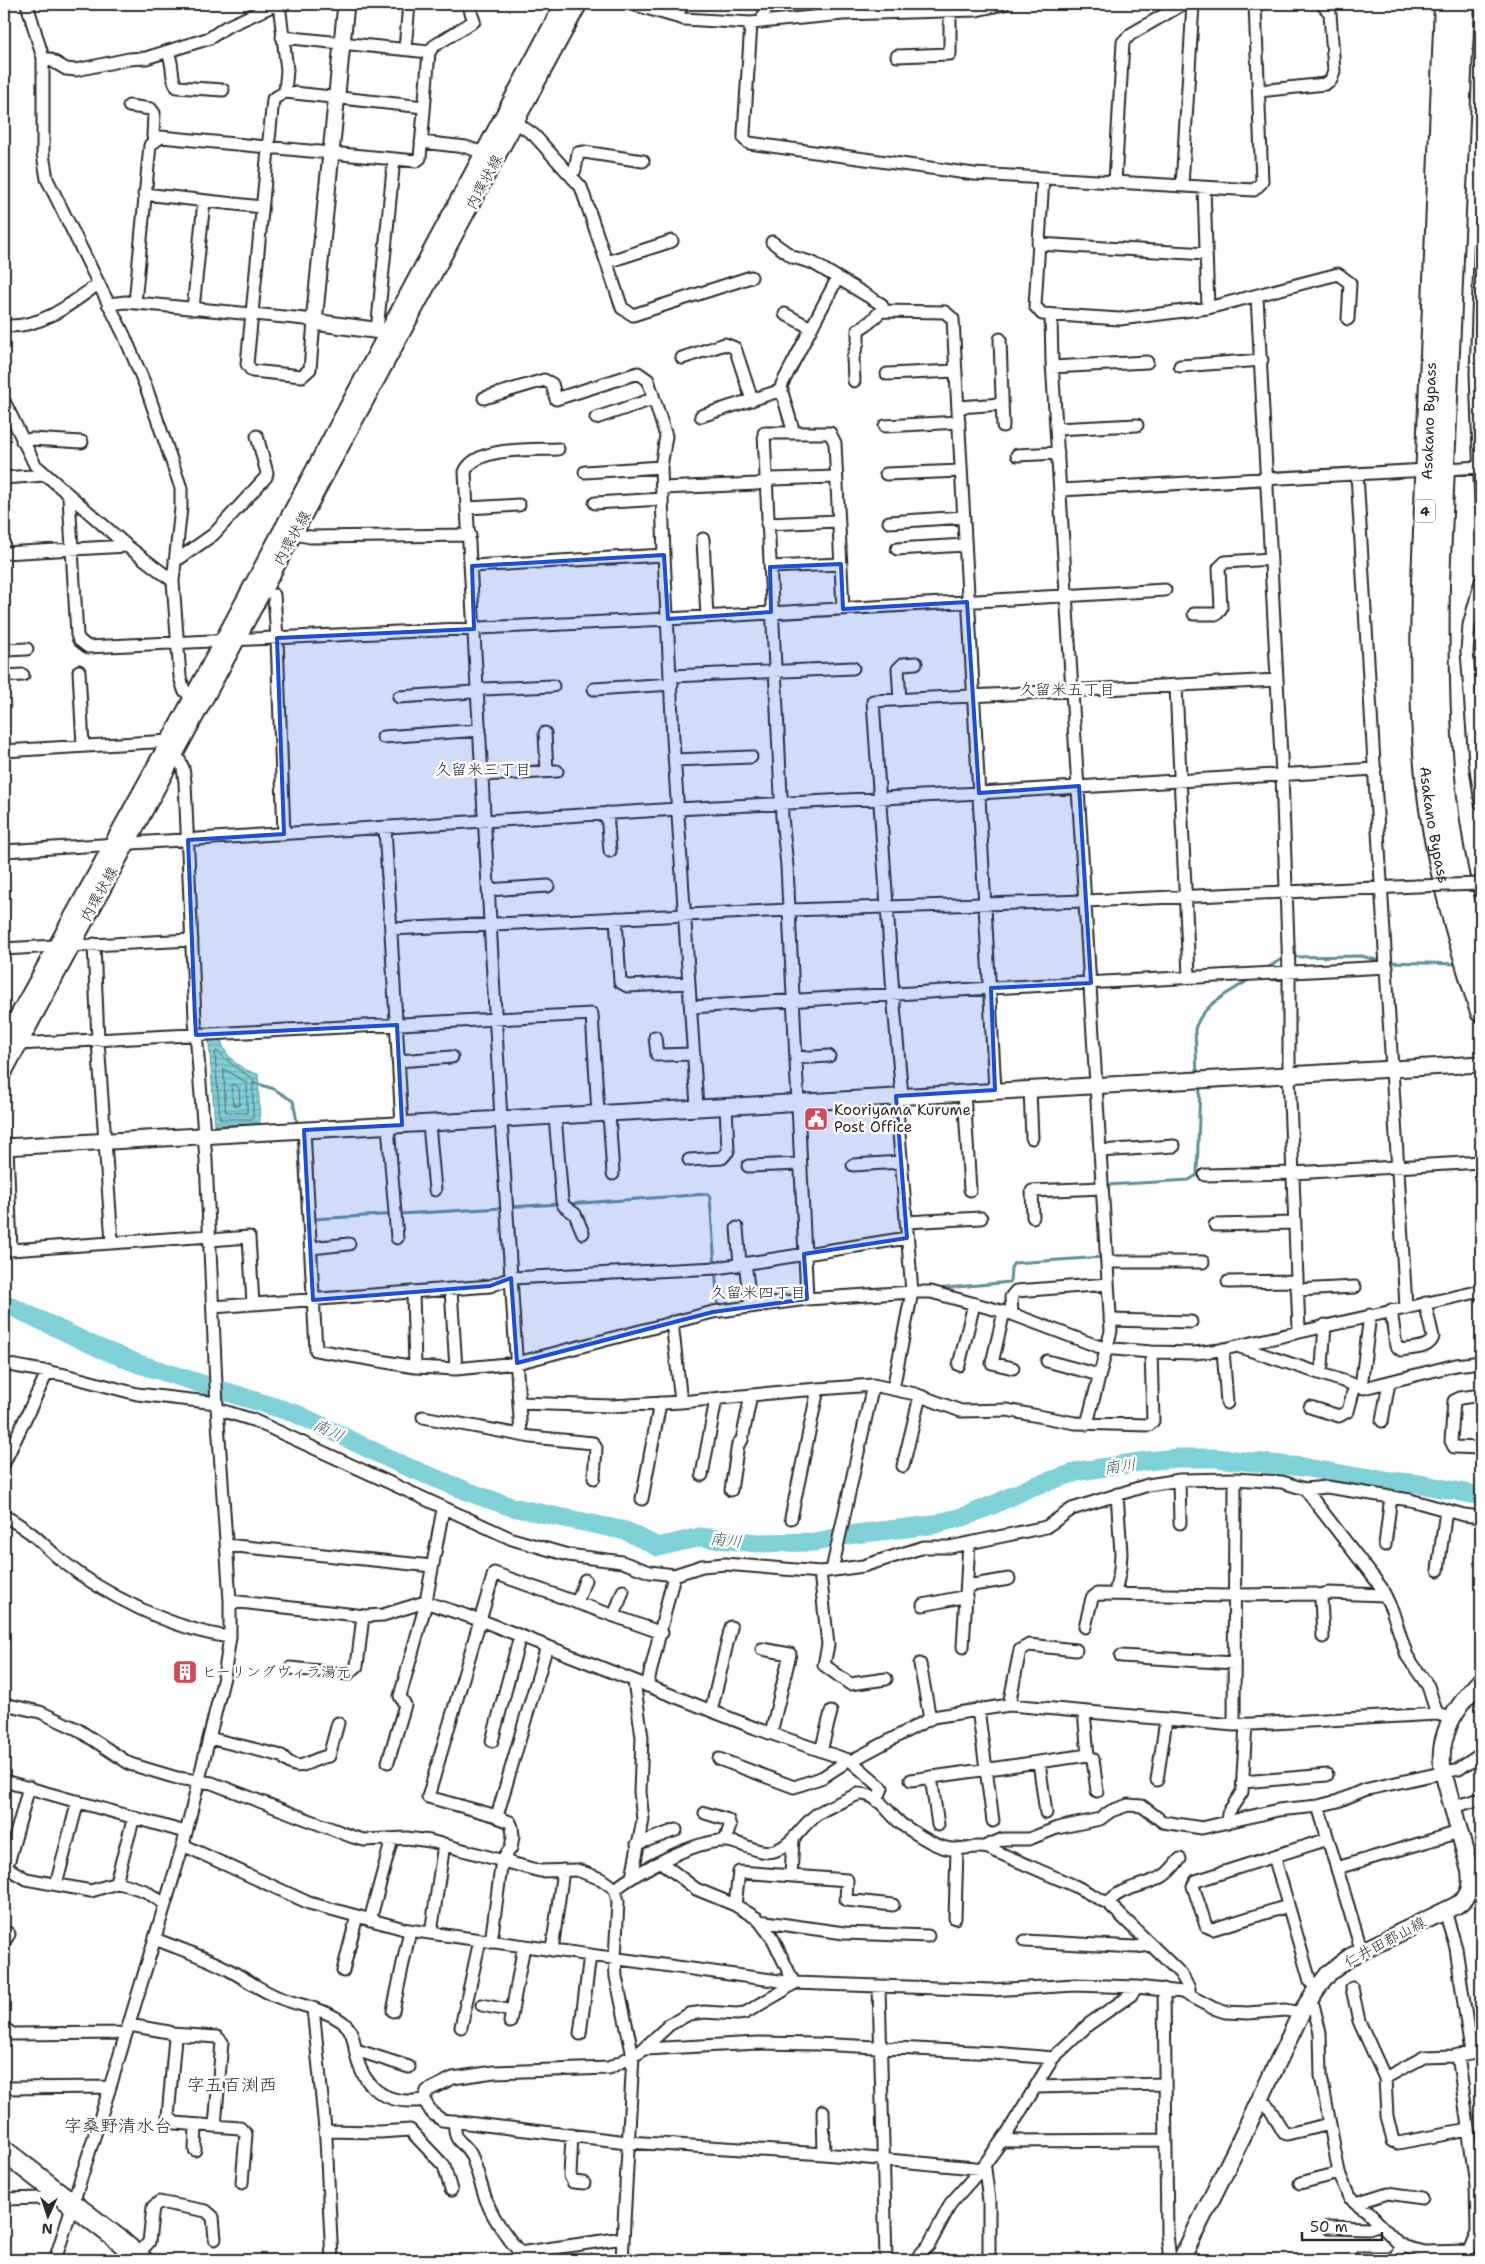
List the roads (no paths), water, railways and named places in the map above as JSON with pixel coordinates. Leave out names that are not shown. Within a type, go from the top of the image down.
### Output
[{"type":"highway","name":"Asakano Bypass","points":[[1445,4],[1436,470],[1439,582],[1438,666],[1447,807],[1456,860],[1473,935],[1481,958]]},
{"type":"highway","name":"Asakano Bypass","points":[[1464,4],[1436,470],[1421,665],[1423,733],[1430,808],[1441,871],[1457,936],[1481,1012]]},
{"type":"highway","points":[[4,2151],[139,2258]]},
{"type":"main road","name":"仁井田郡山線","points":[[1181,2260],[1308,2002],[1329,1973],[1362,1952],[1445,1911],[1476,1892],[1443,1772],[1442,1744],[1444,1716],[1459,1704],[1481,1680]]},
{"type":"street","points":[[27,4],[43,58],[43,154],[46,179],[108,304],[146,387],[181,488],[181,508],[173,581],[182,686],[192,698]]},
{"type":"street","points":[[43,58],[66,69],[76,70],[130,59],[146,58],[210,38],[226,27],[278,4],[287,70],[285,92]]},
{"type":"street","points":[[346,4],[336,97],[310,369],[306,375],[252,371],[247,364],[273,99],[285,92],[336,97],[424,107]]},
{"type":"street","points":[[405,49],[409,4]]},
{"type":"street","points":[[135,303],[150,145],[161,137],[416,161],[420,158],[429,52],[434,46],[474,21],[468,4]]},
{"type":"street","name":"内環状線","points":[[4,1072],[8,1036],[55,946],[112,844],[173,747],[192,698],[294,534],[510,118],[563,4]]},
{"type":"street","name":"内環状線","points":[[8,1036],[71,946],[128,842],[173,747],[229,640],[383,331],[484,153],[510,118],[579,4]]},
{"type":"street","points":[[632,4],[684,19],[711,22],[756,22],[841,9],[921,7],[977,10],[1004,4]]},
{"type":"street","points":[[676,16],[683,4]]},
{"type":"street","points":[[767,4],[756,22],[744,133],[744,138],[749,143],[974,174],[1254,190],[1262,182],[1255,4]]},
{"type":"street","points":[[1115,182],[1123,42],[1131,34],[1183,4]]},
{"type":"street","points":[[1182,186],[1192,4]]},
{"type":"street","points":[[1259,91],[1325,84],[1331,80],[1334,71],[1330,13],[1322,4]]},
{"type":"street","points":[[898,56],[950,54],[950,10]]},
{"type":"street","points":[[282,37],[429,52]]},
{"type":"street","points":[[167,52],[172,65],[172,80],[177,87],[223,90]]},
{"type":"street","points":[[129,106],[151,109],[154,113],[153,136],[155,141]]},
{"type":"street","points":[[510,118],[534,135],[571,174],[584,194],[622,308],[633,315],[751,277]]},
{"type":"street","points":[[421,142],[466,147],[484,153]]},
{"type":"street","points":[[571,174],[575,170],[578,153],[584,152],[643,161]]},
{"type":"street","points":[[108,304],[135,303],[194,308],[305,319],[314,322],[383,331],[394,159]]},
{"type":"street","points":[[1043,178],[1036,308],[1042,314],[1120,319],[1208,308],[1338,274],[1350,283],[1348,319]]},
{"type":"street","points":[[1204,188],[1208,308]]},
{"type":"street","points":[[144,194],[262,207]]},
{"type":"street","points":[[194,308],[204,201]]},
{"type":"street","points":[[1481,228],[1476,374],[1481,505]]},
{"type":"street","points":[[608,262],[672,242]]},
{"type":"street","points":[[772,242],[793,257],[813,263],[880,304],[884,310]]},
{"type":"street","points":[[1038,244],[1206,254]]},
{"type":"street","points":[[794,433],[782,390],[783,381],[837,279]]},
{"type":"street","points":[[4,326],[33,323],[47,318],[65,308],[98,284]]},
{"type":"street","points":[[1258,296],[1282,775],[1289,972],[1289,1074],[1299,1330]]},
{"type":"street","points":[[854,381],[853,358],[858,342],[858,330],[884,310],[945,312],[953,319],[967,602],[991,988],[995,1090]]},
{"type":"street","points":[[785,314],[811,328]]},
{"type":"street","points":[[1052,315],[1052,367],[1091,982],[1111,1337],[1087,1424]]},
{"type":"street","points":[[1000,339],[1004,426]]},
{"type":"street","points":[[682,358],[725,344],[736,348],[752,400]]},
{"type":"street","points":[[1180,366],[1262,360]]},
{"type":"street","points":[[1052,367],[1146,362]]},
{"type":"street","points":[[888,374],[956,371]]},
{"type":"street","points":[[484,398],[544,380],[552,384],[556,398],[638,373],[648,380],[666,436],[661,467],[664,555],[697,1107]]},
{"type":"street","points":[[701,416],[782,390]]},
{"type":"street","points":[[596,418],[653,399]]},
{"type":"street","points":[[4,400],[30,458],[45,475],[127,546],[173,581]]},
{"type":"street","points":[[958,407],[1002,404]]},
{"type":"street","points":[[885,426],[959,422]]},
{"type":"street","points":[[1056,429],[1137,425]]},
{"type":"street","points":[[807,1299],[794,1000],[771,612],[764,433],[830,432],[835,443],[843,609]]},
{"type":"street","points":[[175,560],[214,534],[266,477],[267,473],[257,436]]},
{"type":"street","points":[[22,441],[31,439],[82,442]]},
{"type":"street","points":[[521,1435],[495,1019],[472,566],[465,472],[472,462],[496,452],[558,449]]},
{"type":"street","points":[[1018,455],[1058,454]]},
{"type":"street","points":[[585,472],[661,467]]},
{"type":"street","points":[[1061,490],[1480,467]]},
{"type":"street","points":[[886,474],[961,471]]},
{"type":"street","points":[[1357,474],[1383,887],[1406,1307]]},
{"type":"street","points":[[4,478],[45,475]]},
{"type":"street","points":[[595,503],[662,493],[757,484],[772,479],[836,477]]},
{"type":"street","points":[[69,496],[79,640],[88,646],[707,617],[1165,590]]},
{"type":"street","points":[[468,508],[519,506]]},
{"type":"street","points":[[889,522],[964,517]]},
{"type":"street","points":[[768,524],[838,521]]},
{"type":"street","points":[[294,534],[310,537],[470,535]]},
{"type":"street","points":[[703,539],[707,617]]},
{"type":"street","points":[[897,549],[965,545]]},
{"type":"street","points":[[4,552],[127,546]]},
{"type":"street","points":[[472,566],[664,555]]},
{"type":"street","points":[[1194,614],[1217,614],[1221,608],[1219,568],[1225,562],[1271,559]]},
{"type":"street","points":[[770,567],[841,564]]},
{"type":"street","points":[[1481,581],[1467,637],[1481,803]]},
{"type":"street","points":[[274,596],[284,834]]},
{"type":"street","points":[[4,650],[27,649]]},
{"type":"street","points":[[900,700],[898,669],[903,664],[916,663]]},
{"type":"street","points":[[594,689],[672,680],[853,668]]},
{"type":"street","points":[[79,672],[83,746]]},
{"type":"street","points":[[4,676],[23,675]]},
{"type":"street","points":[[894,1388],[912,1292],[901,1162],[893,994],[873,701],[1277,680]]},
{"type":"street","points":[[399,697],[553,686]]},
{"type":"street","points":[[1176,686],[1182,780],[1189,976]]},
{"type":"street","points":[[383,736],[480,730]]},
{"type":"street","points":[[482,775],[552,771],[545,733]]},
{"type":"street","points":[[4,751],[83,746],[173,747],[182,768],[185,782],[196,1035],[204,1136],[214,1308],[217,1406],[230,1601],[228,1660],[182,1845],[128,2029],[55,2260]]},
{"type":"street","points":[[675,760],[751,757]]},
{"type":"street","points":[[4,851],[607,813],[879,799],[1375,769]]},
{"type":"street","points":[[607,813],[610,852]]},
{"type":"street","points":[[385,828],[397,1025],[398,1061],[395,1126],[398,1238]]},
{"type":"street","points":[[392,929],[789,910],[1085,901],[1481,884]]},
{"type":"street","points":[[488,890],[548,886]]},
{"type":"street","points":[[616,918],[620,982],[627,986],[689,983]]},
{"type":"street","points":[[71,946],[192,940]]},
{"type":"street","points":[[94,944],[98,1041],[112,1242]]},
{"type":"street","points":[[4,949],[55,946]]},
{"type":"street","points":[[691,1007],[1189,976],[1387,967]]},
{"type":"street","points":[[8,1036],[98,1041],[592,1014],[613,1174]]},
{"type":"street","points":[[655,1037],[657,1055],[694,1054]]},
{"type":"street","points":[[398,1061],[452,1056]]},
{"type":"street","points":[[796,1058],[829,1056]]},
{"type":"street","points":[[253,1304],[249,1237],[112,1242],[11,1250],[6,1147],[1481,1064]]},
{"type":"street","points":[[1030,1089],[1032,1138]]},
{"type":"street","points":[[964,1092],[970,1190]]},
{"type":"street","points":[[689,1160],[722,1158],[728,1151],[726,1106]]},
{"type":"street","points":[[555,1116],[562,1201],[577,1216],[583,1233]]},
{"type":"street","points":[[429,1124],[435,1190]]},
{"type":"street","points":[[304,1130],[316,1350],[415,1367],[456,1369],[517,1364],[713,1312],[807,1299],[912,1292],[931,1292],[1008,1313],[1107,1348],[1151,1352],[1202,1352],[1224,1349],[1299,1330],[1481,1291]]},
{"type":"street","points":[[1100,1151],[1174,1146]]},
{"type":"street","points":[[853,1165],[901,1162]]},
{"type":"street","points":[[1205,1176],[1481,1162]]},
{"type":"street","points":[[748,1166],[800,1164]]},
{"type":"street","points":[[1033,1217],[1032,1191],[1102,1188]]},
{"type":"street","points":[[906,1222],[981,1218]]},
{"type":"street","points":[[1215,1226],[1295,1224]]},
{"type":"street","points":[[737,1228],[750,1301]]},
{"type":"street","points":[[214,1308],[490,1286],[512,1278],[717,1268],[907,1238]]},
{"type":"street","points":[[310,1248],[350,1244]]},
{"type":"street","points":[[1107,1262],[1203,1262]]},
{"type":"street","points":[[1228,1282],[1355,1287]]},
{"type":"street","points":[[1013,1368],[992,1363],[1008,1313],[1011,1297],[1016,1291],[1108,1284]]},
{"type":"street","points":[[451,1289],[456,1369]]},
{"type":"street","points":[[413,1292],[415,1367]]},
{"type":"street","points":[[1391,1310],[1396,1346],[1401,1350],[1427,1345],[1433,1337],[1425,1303]]},
{"type":"street","points":[[960,1365],[974,1304]]},
{"type":"street","points":[[1310,1407],[1339,1416],[1348,1412],[1358,1382],[1370,1315]]},
{"type":"street","points":[[1110,1320],[1191,1322]]},
{"type":"street","points":[[672,1322],[681,1402]]},
{"type":"street","points":[[1322,1366],[1325,1325]]},
{"type":"street","points":[[1237,1346],[1358,1382],[1364,1388],[1456,1365],[1481,1362]]},
{"type":"street","points":[[1224,1349],[1227,1403]]},
{"type":"street","points":[[519,1403],[610,1406],[681,1402],[873,1385],[894,1388],[961,1411],[1008,1410],[1087,1424],[1152,1423],[1151,1352]]},
{"type":"street","points":[[1047,1360],[1099,1375]]},
{"type":"street","points":[[4,1364],[48,1371],[138,1394],[217,1406],[253,1420],[306,1446],[388,1481],[443,1509],[512,1539],[568,1555],[622,1562],[650,1572],[674,1575],[702,1566],[725,1564],[826,1571],[863,1566],[924,1547],[950,1547],[1046,1527],[1072,1509],[1148,1485],[1179,1480],[1235,1479],[1282,1482],[1304,1489],[1328,1487],[1391,1496],[1481,1517]]},
{"type":"street","points":[[4,1464],[48,1371]]},
{"type":"street","points":[[1382,1421],[1389,1382]]},
{"type":"street","points":[[873,1385],[846,1504],[826,1571],[828,1645],[824,1665],[850,1684],[886,1679]]},
{"type":"street","points":[[791,1518],[818,1389]]},
{"type":"street","points":[[730,1490],[738,1444],[742,1440],[751,1395]]},
{"type":"street","points":[[1481,1395],[1460,1398],[1454,1402],[1451,1440],[1454,1447],[1481,1448]]},
{"type":"street","points":[[903,1466],[920,1396]]},
{"type":"street","points":[[702,1475],[716,1399]]},
{"type":"street","points":[[642,1499],[660,1403]]},
{"type":"street","points":[[423,1416],[521,1435],[593,1444],[596,1448],[594,1478]]},
{"type":"street","points":[[1227,1822],[1228,1813],[1242,1792],[1243,1782],[1234,1663],[1235,1479]]},
{"type":"street","points":[[1179,1480],[1180,1523]]},
{"type":"street","points":[[719,1759],[794,1787],[823,1777],[848,1760],[930,1719],[978,1709],[1010,1705],[1240,1725],[1444,1716],[1428,1686],[1407,1656],[1395,1617],[1385,1594],[1346,1540],[1304,1489]]},
{"type":"street","points":[[1115,1594],[1119,1576],[1120,1553],[1117,1494]]},
{"type":"street","points":[[1385,1545],[1391,1496]]},
{"type":"street","points":[[388,1762],[405,1705],[400,1696],[414,1652],[443,1509]]},
{"type":"street","points":[[1438,1570],[1446,1510]]},
{"type":"street","points":[[4,1515],[32,1534],[60,1560],[92,1582],[156,1616],[210,1634],[230,1637]]},
{"type":"street","points":[[963,1647],[969,1543]]},
{"type":"street","points":[[226,1545],[432,1566]]},
{"type":"street","points":[[462,2027],[485,1941],[502,1860],[512,1844],[512,1827],[510,1822],[497,1816],[428,1797],[494,1573],[662,1633]]},
{"type":"street","points":[[647,1686],[662,1633],[674,1575]]},
{"type":"street","points":[[577,1603],[585,1580]]},
{"type":"street","points":[[923,1605],[1009,1580]]},
{"type":"street","points":[[614,1616],[623,1591]]},
{"type":"street","points":[[1086,1628],[1092,1598],[1096,1594],[1232,1596],[1320,1595],[1328,1593],[1385,1594]]},
{"type":"street","points":[[1320,1595],[1323,1637]]},
{"type":"street","points":[[230,1601],[363,1616],[382,1615],[425,1602],[480,1620],[711,1711],[848,1760],[882,1788],[877,1801]]},
{"type":"street","points":[[290,1668],[348,1674],[357,1666],[363,1616]]},
{"type":"street","points":[[711,1711],[731,1626]]},
{"type":"street","points":[[492,1741],[520,1636]]},
{"type":"street","points":[[1010,1705],[1020,1650],[1029,1645],[1076,1650]]},
{"type":"street","points":[[497,1816],[548,1646]]},
{"type":"street","points":[[762,1648],[790,1654],[770,1733]]},
{"type":"street","points":[[1121,1656],[1234,1663]]},
{"type":"street","points":[[920,1664],[930,1719]]},
{"type":"street","points":[[632,1876],[643,1820],[640,1792],[642,1743],[634,1681]]},
{"type":"street","points":[[4,1704],[40,1712],[77,1729],[130,1764],[177,1778],[212,1783],[353,1837],[364,1840],[416,1839],[444,1844],[540,1871],[580,1871],[600,1879],[615,1889],[618,1907],[615,1959],[617,1981],[633,2056],[622,2260]]},
{"type":"street","points":[[978,1709],[993,1821]]},
{"type":"street","points":[[822,1751],[831,1712]]},
{"type":"street","points":[[1084,1712],[1088,1755],[1093,1760],[1097,1791]]},
{"type":"street","points":[[1157,1780],[1166,1720]]},
{"type":"street","points":[[209,1738],[282,1756],[289,1764],[298,1767],[330,1756],[338,1724]]},
{"type":"street","points":[[984,1847],[1003,1839],[1029,1838],[1057,1828],[1100,1819],[1111,1811],[1128,1805],[1142,1806],[1163,1822],[1198,1829],[1278,1810],[1318,1806],[1338,1801],[1364,1790],[1458,1770],[1481,1754]]},
{"type":"street","points":[[911,1780],[1088,1755]]},
{"type":"street","points":[[1040,1762],[1046,1813]]},
{"type":"street","points":[[1243,1782],[1328,1775]]},
{"type":"street","points":[[931,1777],[938,1825]]},
{"type":"street","points":[[4,1781],[185,1832]]},
{"type":"street","points":[[29,1788],[6,1863],[26,1879],[91,1891],[117,1883],[127,1884],[145,1891],[165,1904]]},
{"type":"street","points":[[615,1889],[632,1876],[694,1846],[725,1841],[770,1851],[778,1850],[793,1839],[815,1816],[858,1794],[865,1794],[888,1808],[895,1819],[905,1827],[942,1847],[984,1847],[1076,1886],[1108,1903],[1186,1980],[1190,1995]]},
{"type":"street","points":[[1452,1807],[1481,1799]]},
{"type":"street","points":[[58,1877],[78,1801]]},
{"type":"street","points":[[1318,1806],[1362,1952]]},
{"type":"street","points":[[704,1813],[728,1820],[730,1826],[725,1841]]},
{"type":"street","points":[[117,1878],[134,1817]]},
{"type":"street","points":[[637,1844],[676,1830]]},
{"type":"street","points":[[1337,1868],[1459,1832]]},
{"type":"street","points":[[370,1920],[392,1839]]},
{"type":"street","points":[[791,1876],[793,1839]]},
{"type":"street","points":[[1288,1906],[1213,1930],[1206,1926],[1193,1886],[1196,1881],[1328,1839]]},
{"type":"street","points":[[431,1934],[444,1844]]},
{"type":"street","points":[[182,1845],[309,1903],[431,1934],[794,1983],[992,1990],[1067,1985],[1137,1987],[1164,1989],[1190,1995],[1219,2010],[1248,2013],[1286,2010],[1308,2002]]},
{"type":"street","points":[[955,1918],[957,1848]]},
{"type":"street","points":[[1274,1856],[1310,1981],[1308,2002]]},
{"type":"street","points":[[1108,1903],[1120,1892],[1164,1876],[1180,1859]]},
{"type":"street","points":[[662,1863],[696,1889],[735,1905],[759,1921],[773,1939],[794,1983]]},
{"type":"street","points":[[552,1950],[562,1870]]},
{"type":"street","points":[[735,1905],[739,1872],[847,1880],[846,1900],[893,1904]]},
{"type":"street","points":[[1385,2078],[1424,2057],[1476,2052],[1456,1948],[1445,1911]]},
{"type":"street","points":[[343,1971],[357,1916]]},
{"type":"street","points":[[759,1921],[844,1933],[928,1936]]},
{"type":"street","points":[[393,2011],[410,1930]]},
{"type":"street","points":[[4,1931],[9,1934],[4,1942]]},
{"type":"street","points":[[155,1939],[229,1969],[255,1987],[288,2002],[313,2008],[331,2016],[346,2025],[352,2034],[357,2059],[366,2078],[381,2094],[404,2102],[424,2100]]},
{"type":"street","points":[[1025,1941],[1135,1947],[1151,1945]]},
{"type":"street","points":[[482,2005],[511,2016],[524,1946]]},
{"type":"street","points":[[580,2034],[590,1955]]},
{"type":"street","points":[[424,2100],[427,2091],[453,2078],[494,2072],[601,2070],[645,2049],[670,2025],[689,2014],[704,2012],[737,2014],[745,2012],[794,1983]]},
{"type":"street","points":[[879,1987],[886,2260]]},
{"type":"street","points":[[915,2260],[929,2245],[952,2203],[982,2168],[1002,2140],[1053,2058],[1089,2024],[1130,1995],[1137,1987]]},
{"type":"street","points":[[1352,1988],[1359,2021],[1385,2078],[1388,2116],[1393,2141],[1398,2143],[1468,2130]]},
{"type":"street","points":[[1164,1989],[1167,2234],[1170,2260]]},
{"type":"street","points":[[1308,2002],[1314,2008],[1320,2033],[1320,2069],[1340,2173],[1349,2197],[1401,2245],[1426,2252],[1469,2256],[1477,2232],[1478,2172],[1468,2130],[1458,2055]]},
{"type":"street","points":[[313,2008],[325,2131],[332,2260]]},
{"type":"street","points":[[4,2028],[12,2034],[128,2029],[217,2037],[222,2042],[215,2126]]},
{"type":"street","points":[[172,2034],[176,2041],[168,2116],[175,2123],[240,2128],[246,2134],[242,2183]]},
{"type":"street","points":[[645,2049],[784,2043],[994,2053],[1053,2058]]},
{"type":"street","points":[[356,2050],[409,2067]]},
{"type":"street","points":[[1036,2087],[1164,2084]]},
{"type":"street","points":[[4,2088],[110,2087]]},
{"type":"street","points":[[1260,2099],[1268,2106],[1284,2133],[1287,2134],[1330,2124]]},
{"type":"street","points":[[424,2100],[432,2113],[442,2120],[627,2142],[824,2154],[982,2168],[986,2172],[989,2260]]},
{"type":"street","points":[[823,2111],[824,2154]]},
{"type":"street","points":[[455,2121],[454,2133],[459,2143],[472,2156],[488,2206],[522,2256],[623,2238]]},
{"type":"street","points":[[195,2150],[196,2125]]},
{"type":"street","points":[[325,2131],[380,2132],[410,2130],[444,2166],[451,2190]]},
{"type":"street","points":[[572,2135],[570,2176],[573,2182],[584,2183]]},
{"type":"street","points":[[1002,2140],[1165,2140]]},
{"type":"street","points":[[1300,2183],[1340,2173]]},
{"type":"street","points":[[4,2199],[44,2198],[56,2191]]},
{"type":"street","points":[[1356,2203],[1388,2192],[1422,2198]]},
{"type":"street","points":[[139,2258],[149,2242],[153,2207],[159,2202],[206,2210],[213,2217],[215,2239]]},
{"type":"street","points":[[1328,2227],[1369,2228],[1380,2224]]},
{"type":"street","points":[[1360,2258],[1395,2258],[1401,2245]]},
{"type":"water","points":[[221,1040],[226,1052],[235,1062],[246,1070],[258,1074],[260,1124],[215,1125],[209,1041]]},
{"type":"waterway","points":[[1266,969],[1283,958],[1292,957],[1362,956],[1383,962]]},
{"type":"waterway","points":[[1389,962],[1458,964]]},
{"type":"waterway","points":[[1197,1075],[1195,1029],[1199,1020],[1204,1012],[1218,999],[1250,979]]},
{"type":"waterway","points":[[255,1083],[274,1089],[293,1101],[298,1127]]},
{"type":"waterway","points":[[1107,1188],[1107,1185],[1189,1180],[1197,1175],[1200,1084]]},
{"type":"waterway","points":[[567,1204],[708,1194],[710,1198],[718,1308]]},
{"type":"waterway","points":[[509,1207],[560,1204]]},
{"type":"waterway","points":[[313,1219],[503,1208]]},
{"type":"waterway","points":[[936,1289],[1010,1282],[1011,1268],[1014,1263],[1103,1257]]},
{"type":"waterway","name":"南川","points":[[4,1303],[99,1348],[139,1364],[297,1414],[400,1464],[477,1495],[512,1507],[626,1531],[658,1547],[700,1537],[757,1543],[815,1542],[855,1534],[931,1525],[966,1516],[1031,1487],[1080,1471],[1178,1458],[1215,1458],[1302,1467],[1364,1478],[1420,1484],[1481,1496]]},
{"type":"place","name":"Kooriyama Kurume Post Office","points":[[816,1119]]},
{"type":"place","name":"ヒーリングヴィラ湯元","points":[[185,1672]]},
{"type":"district","name":"久留米五丁目","points":[[1067,689]]},
{"type":"district","name":"久留米三丁目","points":[[483,769]]},
{"type":"district","name":"久留米四丁目","points":[[758,1292]]},
{"type":"district","name":"字五百渕西","points":[[232,2085]]},
{"type":"district","name":"字桑野清水台","points":[[118,2126]]}]
